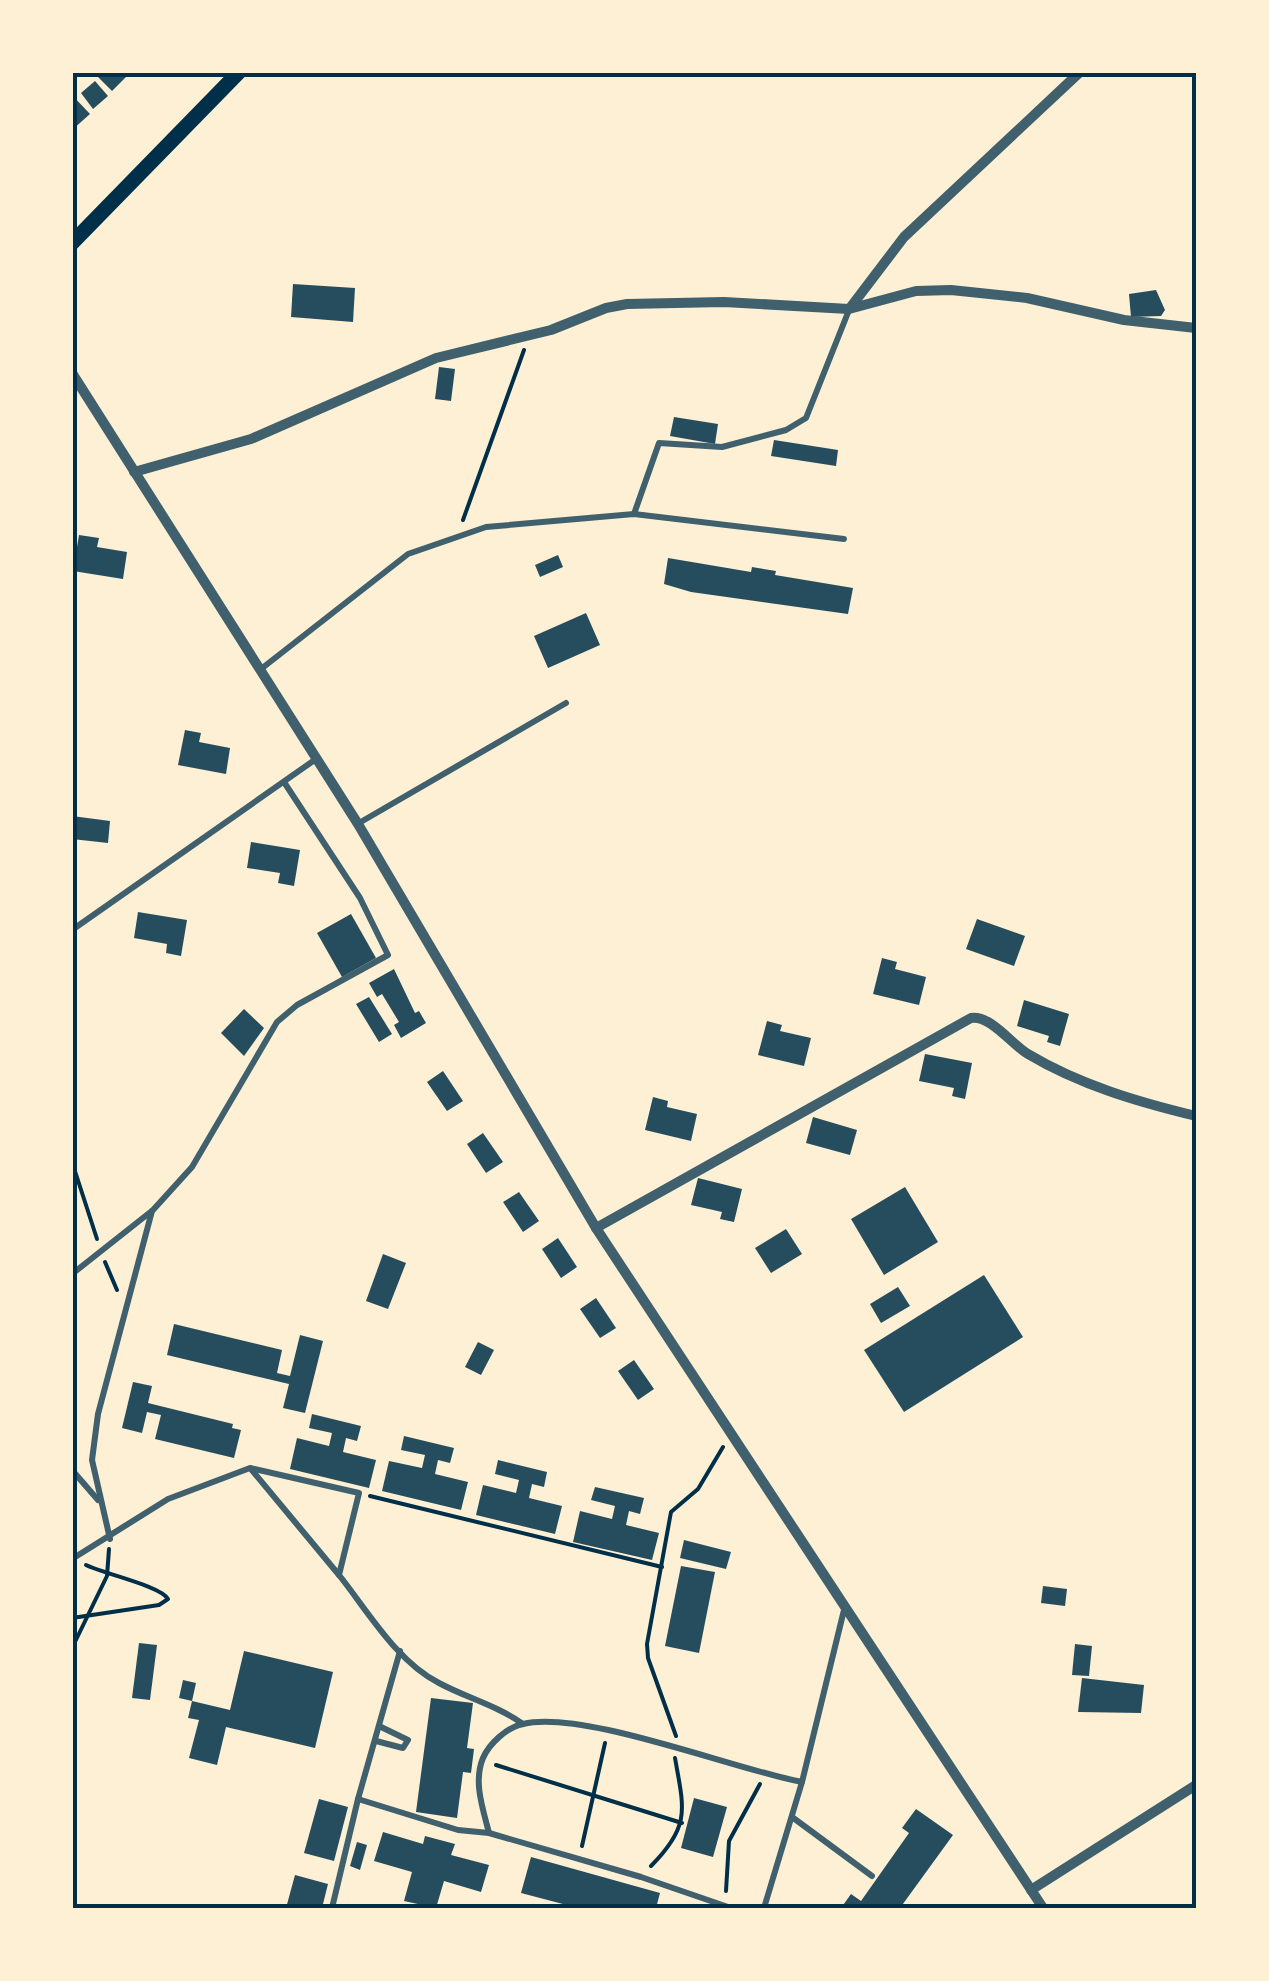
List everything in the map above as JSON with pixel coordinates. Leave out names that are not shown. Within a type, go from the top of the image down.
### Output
[{"type":"main road","points":[[72,243],[239,72]]},
{"type":"street","points":[[849,309],[904,237],[1080,72]]},
{"type":"street","points":[[134,472],[251,439],[436,358],[551,330],[606,308],[689,302],[849,309],[916,290],[965,291],[1027,298],[1124,320],[1196,328]]},
{"type":"street","points":[[72,373],[358,824],[596,1228],[1043,1908]]},
{"type":"street","points":[[596,1228],[971,1018],[988,1021],[1009,1044],[1063,1075],[1196,1116]]},
{"type":"street","points":[[1031,1890],[1196,1784]]},
{"type":"lane","points":[[634,514],[659,443],[722,447],[773,434],[806,418],[849,309]]},
{"type":"lane","points":[[260,670],[408,554],[457,534],[634,514],[844,539]]},
{"type":"lane","points":[[358,824],[566,703]]},
{"type":"lane","points":[[72,930],[316,759]]},
{"type":"lane","points":[[72,1274],[153,1210],[211,1141],[252,1059],[276,1022],[297,1005],[388,954],[360,898],[284,782]]},
{"type":"lane","points":[[110,1539],[92,1460],[98,1414],[153,1210]]},
{"type":"lane","points":[[250,1468],[400,1651],[436,1682],[495,1705],[523,1724],[607,1733],[802,1782]]},
{"type":"lane","points":[[73,1558],[110,1539],[168,1500],[250,1468],[359,1493],[338,1575]]},
{"type":"lane","points":[[72,1470],[99,1501]]},
{"type":"lane","points":[[764,1908],[802,1782],[844,1610]]},
{"type":"lane","points":[[332,1908],[400,1651]]},
{"type":"lane","points":[[488,1834],[478,1790],[482,1761],[499,1738],[523,1724]]},
{"type":"lane","points":[[376,1741],[403,1748],[408,1740],[379,1726]]},
{"type":"lane","points":[[358,1799],[458,1830],[488,1834],[641,1877],[728,1907]]},
{"type":"lane","points":[[792,1817],[872,1876]]},
{"type":"path","points":[[457,534],[524,349]]},
{"type":"path","points":[[641,1877],[672,1845],[684,1809],[678,1748],[647,1650],[671,1512],[698,1489],[730,1437]]},
{"type":"path","points":[[359,1493],[662,1568]]},
{"type":"path","points":[[72,1648],[107,1576],[110,1539]]},
{"type":"path","points":[[72,1618],[159,1605],[168,1599],[162,1591],[107,1576],[73,1558]]},
{"type":"path","points":[[578,1860],[596,1795],[607,1733]]},
{"type":"path","points":[[482,1761],[682,1823]]},
{"type":"path","points":[[728,1907],[729,1840],[765,1775]]},
{"type":"building","points":[[103,72],[131,72],[112,91],[98,77]]},
{"type":"building","points":[[95,81],[108,96],[93,109],[81,93]]},
{"type":"building","points":[[72,95],[90,114],[72,130]]},
{"type":"building","points":[[293,284],[355,288],[353,322],[291,317]]},
{"type":"building","points":[[1156,290],[1165,310],[1161,316],[1131,317],[1129,294]]},
{"type":"building","points":[[439,367],[455,369],[451,401],[435,399]]},
{"type":"building","points":[[674,417],[718,424],[715,444],[670,436]]},
{"type":"building","points":[[774,440],[838,450],[836,466],[771,456]]},
{"type":"building","points":[[79,535],[99,538],[97,547],[127,552],[123,579],[73,571]]},
{"type":"building","points":[[558,555],[563,567],[540,577],[535,565]]},
{"type":"building","points":[[668,558],[751,572],[752,567],[776,571],[775,575],[853,588],[848,614],[691,592],[664,584]]},
{"type":"building","points":[[586,613],[600,645],[548,668],[534,636]]},
{"type":"building","points":[[185,730],[201,733],[199,742],[230,748],[226,774],[178,765]]},
{"type":"building","points":[[72,816],[110,821],[108,843],[72,839]]},
{"type":"building","points":[[251,842],[300,850],[294,886],[278,883],[280,873],[247,868]]},
{"type":"building","points":[[138,912],[187,920],[181,956],[166,953],[167,944],[134,938]]},
{"type":"building","points":[[351,914],[376,958],[342,977],[317,933]]},
{"type":"building","points":[[977,919],[1025,936],[1014,966],[966,949]]},
{"type":"building","points":[[882,958],[897,962],[895,969],[926,977],[919,1005],[873,994]]},
{"type":"building","points":[[394,969],[415,1013],[419,1011],[426,1023],[401,1038],[394,1025],[399,1022],[382,994],[377,997],[369,983]]},
{"type":"building","points":[[369,997],[392,1034],[379,1042],[356,1004]]},
{"type":"building","points":[[1024,1000],[1069,1014],[1060,1046],[1047,1042],[1049,1036],[1017,1026]]},
{"type":"building","points":[[244,1009],[264,1028],[244,1056],[221,1033]]},
{"type":"building","points":[[767,1021],[782,1025],[780,1031],[811,1038],[804,1066],[758,1055]]},
{"type":"building","points":[[925,1054],[972,1063],[965,1099],[952,1096],[954,1088],[919,1081]]},
{"type":"building","points":[[443,1071],[463,1101],[447,1111],[427,1082]]},
{"type":"building","points":[[653,1097],[668,1101],[667,1107],[697,1114],[691,1141],[645,1130]]},
{"type":"building","points":[[813,1117],[857,1130],[850,1155],[806,1143]]},
{"type":"building","points":[[483,1133],[503,1162],[486,1173],[467,1144]]},
{"type":"building","points":[[698,1178],[742,1189],[734,1222],[720,1219],[722,1212],[691,1205]]},
{"type":"building","points":[[905,1187],[938,1242],[884,1275],[851,1219]]},
{"type":"building","points":[[519,1192],[539,1221],[523,1232],[503,1202]]},
{"type":"building","points":[[786,1229],[802,1254],[771,1273],[755,1248]]},
{"type":"building","points":[[558,1238],[577,1267],[561,1278],[542,1249]]},
{"type":"building","points":[[383,1254],[406,1263],[388,1309],[366,1301]]},
{"type":"building","points":[[984,1275],[1023,1337],[904,1412],[864,1350]]},
{"type":"building","points":[[898,1287],[910,1306],[881,1323],[870,1304]]},
{"type":"building","points":[[596,1298],[616,1328],[600,1338],[580,1309]]},
{"type":"building","points":[[174,1324],[282,1350],[277,1373],[290,1376],[300,1335],[323,1341],[305,1413],[283,1408],[289,1384],[167,1355]]},
{"type":"building","points":[[478,1342],[494,1350],[481,1375],[465,1367]]},
{"type":"building","points":[[634,1360],[654,1389],[638,1400],[618,1371]]},
{"type":"building","points":[[133,1382],[152,1386],[148,1403],[233,1424],[232,1428],[241,1430],[234,1458],[155,1439],[161,1415],[147,1412],[142,1433],[122,1428]]},
{"type":"building","points":[[312,1414],[361,1426],[357,1441],[346,1438],[343,1452],[376,1460],[369,1488],[290,1469],[297,1438],[329,1446],[332,1433],[309,1428]]},
{"type":"building","points":[[404,1436],[454,1448],[450,1463],[438,1460],[435,1474],[468,1482],[461,1510],[382,1491],[389,1461],[422,1468],[425,1455],[401,1450]]},
{"type":"building","points":[[498,1460],[547,1472],[544,1487],[532,1484],[529,1498],[562,1506],[555,1534],[476,1515],[483,1485],[516,1493],[519,1480],[495,1474]]},
{"type":"building","points":[[595,1487],[644,1498],[640,1514],[629,1511],[626,1525],[659,1533],[652,1560],[573,1542],[580,1511],[612,1519],[615,1506],[591,1500]]},
{"type":"building","points":[[684,1540],[731,1552],[726,1569],[680,1558]]},
{"type":"building","points":[[681,1566],[715,1572],[699,1653],[665,1646]]},
{"type":"building","points":[[1043,1586],[1067,1589],[1065,1606],[1041,1603]]},
{"type":"building","points":[[139,1643],[157,1645],[150,1700],[132,1698]]},
{"type":"building","points":[[1075,1644],[1092,1646],[1089,1676],[1072,1675]]},
{"type":"building","points":[[244,1651],[333,1672],[315,1748],[226,1727],[217,1765],[189,1758],[199,1720],[188,1718],[192,1701],[230,1710]]},
{"type":"building","points":[[1082,1678],[1144,1685],[1141,1713],[1078,1712]]},
{"type":"building","points":[[183,1680],[196,1683],[192,1701],[179,1698]]},
{"type":"building","points":[[431,1698],[473,1703],[467,1748],[474,1749],[471,1773],[463,1772],[457,1818],[416,1812]]},
{"type":"building","points":[[694,1798],[727,1807],[713,1857],[681,1848]]},
{"type":"building","points":[[319,1799],[348,1807],[334,1861],[304,1853]]},
{"type":"building","points":[[916,1809],[953,1835],[900,1908],[841,1908],[851,1894],[861,1901],[909,1833],[902,1828]]},
{"type":"building","points":[[383,1832],[423,1844],[425,1836],[455,1844],[451,1855],[489,1865],[481,1892],[444,1881],[436,1908],[404,1901],[412,1872],[374,1861]]},
{"type":"building","points":[[357,1842],[367,1845],[360,1870],[350,1866]]},
{"type":"building","points":[[531,1857],[660,1893],[656,1908],[578,1908],[521,1893]]},
{"type":"building","points":[[295,1875],[328,1884],[322,1908],[286,1908]]}]
